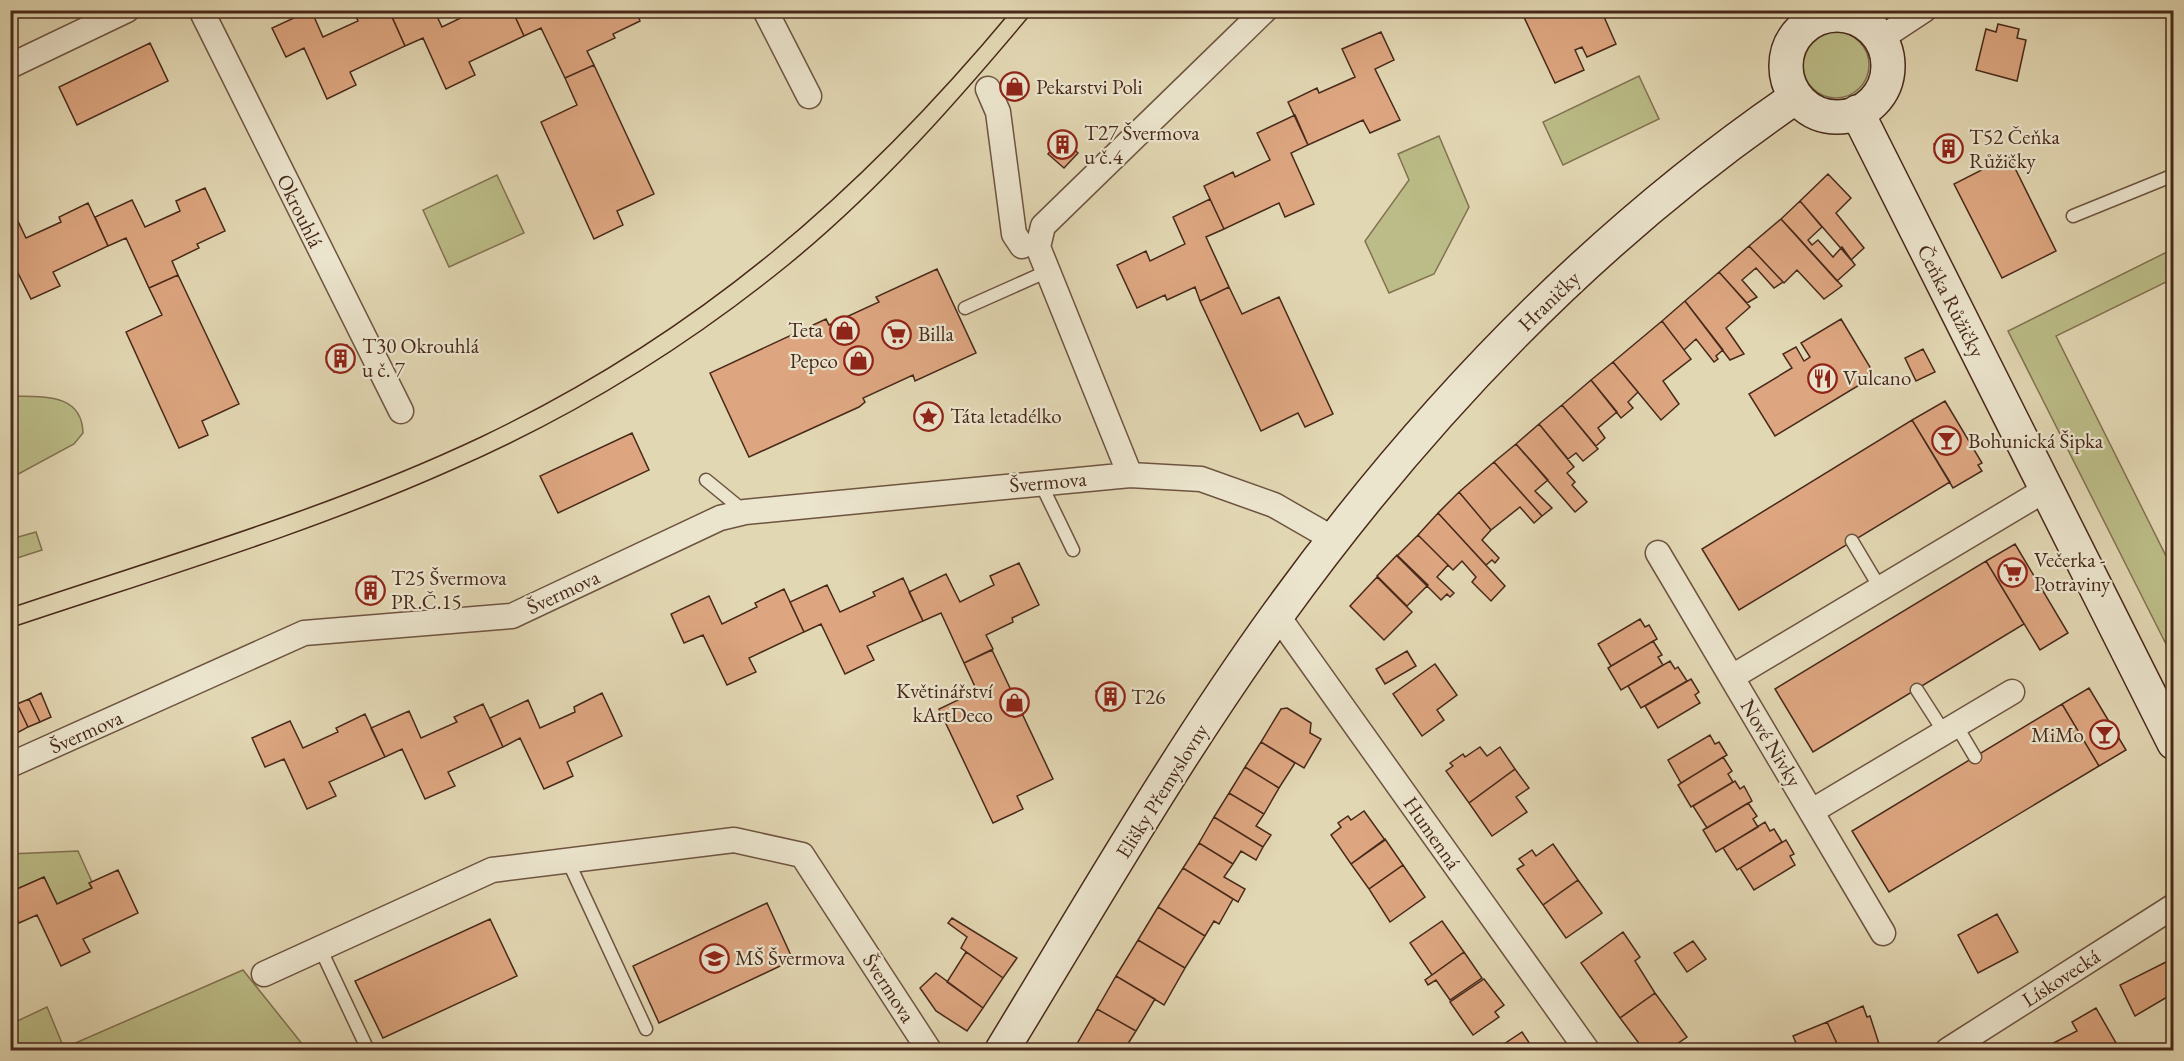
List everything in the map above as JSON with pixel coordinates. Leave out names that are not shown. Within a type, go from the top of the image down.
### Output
[{"type":"street","points":[[10,66],[128,10]]},
{"type":"street","name":"Okrouhlá","points":[[201,10],[401,411]]},
{"type":"street","points":[[765,10],[809,96]]},
{"type":"street","points":[[1130,475],[1038,247],[1043,226],[1265,10]]},
{"type":"street","points":[[1880,39],[1924,10]]},
{"type":"street","points":[[1838,14],[1851,17],[1862,21],[1880,39],[1888,60],[1885,81],[1875,100],[1857,112],[1846,116],[1824,115],[1804,105],[1796,97],[1789,84],[1787,56],[1792,41],[1809,16],[1838,14]]},
{"type":"street","points":[[988,89],[998,112],[1014,234],[1022,246]]},
{"type":"street","name":"Hraničky","points":[[1335,540],[1468,380],[1546,302],[1629,225],[1698,168],[1796,97]]},
{"type":"street","name":"Čeňka Růžičky","points":[[1857,112],[2174,743]]},
{"type":"street","name":"Švermova","points":[[10,765],[304,633],[512,616],[720,518],[745,512],[1130,475],[1201,479],[1274,505],[1335,540]]},
{"type":"street","points":[[1732,677],[2045,490]]},
{"type":"street","name":"Elišky Přemyslovny","points":[[1002,1050],[1171,775],[1277,615],[1335,540]]},
{"type":"street","name":"Nové Nivky","points":[[1658,553],[1883,933]]},
{"type":"street","name":"Humenná","points":[[1277,615],[1587,1050]]},
{"type":"street","points":[[1812,811],[2012,692]]},
{"type":"street","name":"Švermova","points":[[264,974],[492,870],[734,840],[802,855],[929,1050]]},
{"type":"street","name":"Lískovecká","points":[[1947,1050],[2174,906]]},
{"type":"lane","points":[[2073,216],[2174,175]]},
{"type":"lane","points":[[965,308],[1048,271]]},
{"type":"lane","points":[[706,480],[745,512]]},
{"type":"lane","points":[[1040,482],[1073,550]]},
{"type":"lane","points":[[1852,541],[1880,588]]},
{"type":"lane","points":[[1917,690],[1975,757]]},
{"type":"lane","points":[[568,861],[646,1029]]},
{"type":"lane","points":[[320,948],[368,1050]]},
{"type":"green space","points":[[1836,32],[1849,35],[1859,42],[1866,52],[1869,65],[1866,78],[1859,88],[1849,95],[1836,98],[1823,95],[1813,88],[1806,78],[1803,65],[1806,52],[1813,42],[1823,35]]},
{"type":"green space","points":[[1639,76],[1659,119],[1563,165],[1543,122]]},
{"type":"green space","points":[[1439,136],[1469,207],[1434,274],[1389,293],[1365,241],[1409,180],[1398,154]]},
{"type":"green space","points":[[497,175],[524,233],[449,267],[423,210]]},
{"type":"green space","points":[[2173,249],[2173,282],[2172,279],[2056,336],[2173,570],[2173,658],[2008,331]]},
{"type":"green space","points":[[10,396],[46,397],[68,404],[76,410],[81,420],[83,433],[74,444],[11,478]]},
{"type":"green space","points":[[36,532],[42,550],[11,560],[11,539]]},
{"type":"green space","points":[[78,851],[92,882],[90,884],[92,888],[57,904],[44,877],[11,892],[10,854]]},
{"type":"green space","points":[[243,970],[307,1050],[11,1050],[11,1024],[47,1007],[64,1048]]},
{"type":"building","points":[[311,10],[323,37],[358,21],[356,17],[370,10],[389,10],[405,46],[350,72],[356,85],[327,99],[304,48],[286,57],[272,28]]},
{"type":"building","points":[[407,10],[434,10],[442,27],[477,10],[512,10],[524,36],[469,62],[475,75],[446,89],[423,38],[405,46],[392,17]]},
{"type":"building","points":[[512,10],[558,10],[561,17],[575,10],[636,10],[640,21],[613,34],[615,38],[587,51],[594,65],[565,78],[541,28],[524,36]]},
{"type":"building","points":[[1527,10],[1601,10],[1616,44],[1587,57],[1582,47],[1575,50],[1584,70],[1555,83],[1522,13]]},
{"type":"building","points":[[1998,24],[2019,29],[2017,38],[2026,40],[2017,81],[1976,70],[1986,29],[1996,32]]},
{"type":"building","points":[[1381,32],[1394,60],[1375,69],[1400,120],[1370,133],[1363,120],[1308,145],[1288,102],[1317,88],[1319,93],[1355,77],[1342,49]]},
{"type":"building","points":[[150,43],[168,81],[77,125],[59,87]]},
{"type":"building","points":[[594,65],[654,194],[617,211],[623,225],[594,239],[541,122],[577,105],[565,78]]},
{"type":"building","points":[[1015,77],[1022,82],[1011,95],[1005,90]]},
{"type":"building","points":[[1295,115],[1308,145],[1291,153],[1314,204],[1285,217],[1279,203],[1224,229],[1204,186],[1233,172],[1235,177],[1270,160],[1257,133]]},
{"type":"building","name":"T52 Čeňka Růžičky","points":[[1953,135],[1962,153],[1943,162],[1934,144]]},
{"type":"building","name":"T27 Švermova u č.4","points":[[1062,138],[1078,153],[1064,168],[1048,154]]},
{"type":"building","points":[[2009,156],[2056,251],[2002,278],[1954,184]]},
{"type":"building","points":[[1828,174],[1851,198],[1836,213],[1864,248],[1851,260],[1800,201]]},
{"type":"building","points":[[205,188],[225,231],[197,244],[199,248],[172,261],[178,275],[149,288],[126,238],[108,246],[95,217],[132,200],[145,227],[180,211],[176,201]]},
{"type":"building","points":[[1210,199],[1224,229],[1206,237],[1229,287],[1200,301],[1195,287],[1167,300],[1165,295],[1137,308],[1117,265],[1146,251],[1150,261],[1185,244],[1173,217]]},
{"type":"building","points":[[1800,201],[1822,227],[1808,240],[1812,245],[1818,240],[1833,257],[1842,247],[1855,265],[1837,281],[1781,219]]},
{"type":"building","points":[[88,203],[108,246],[53,272],[60,286],[31,299],[10,257],[10,212],[13,211],[26,238],[61,222],[59,217]]},
{"type":"building","points":[[1781,219],[1842,286],[1824,299],[1797,270],[1784,283],[1749,246]]},
{"type":"building","points":[[1749,246],[1783,282],[1774,288],[1756,268],[1742,280],[1757,297],[1747,303],[1719,272]]},
{"type":"building","points":[[937,269],[976,353],[915,381],[913,375],[863,398],[865,402],[859,407],[749,457],[710,373],[826,319],[829,325],[879,302],[876,297]]},
{"type":"building","points":[[1719,272],[1750,307],[1726,328],[1744,354],[1730,360],[1685,301]]},
{"type":"building","points":[[178,275],[239,404],[202,421],[208,435],[179,448],[126,332],[162,315],[149,288]]},
{"type":"building","points":[[1229,287],[1242,314],[1279,297],[1333,414],[1305,427],[1298,413],[1261,431],[1200,301]]},
{"type":"building","points":[[1685,301],[1723,350],[1716,356],[1718,359],[1714,362],[1696,339],[1684,350],[1662,321]]},
{"type":"building","name":"Vulcano","points":[[1841,319],[1870,367],[1866,381],[1775,436],[1749,394],[1792,368],[1783,354],[1796,347],[1804,361],[1810,357],[1801,343]]},
{"type":"building","points":[[1662,321],[1691,359],[1663,381],[1679,404],[1661,420],[1613,362]]},
{"type":"building","name":"T30 Okrouhlá u č. 7","points":[[347,345],[354,365],[334,372],[327,352]]},
{"type":"building","points":[[1923,349],[1935,372],[1916,381],[1905,358]]},
{"type":"building","points":[[1613,362],[1638,392],[1628,402],[1633,408],[1621,418],[1591,380]]},
{"type":"building","points":[[1591,380],[1617,412],[1598,428],[1605,438],[1596,446],[1562,405]]},
{"type":"building","name":"Bohunická Šipka","points":[[1945,401],[1982,463],[1978,465],[1982,471],[1953,488],[1912,420]]},
{"type":"building","points":[[1562,405],[1598,449],[1583,461],[1576,453],[1568,459],[1539,424]]},
{"type":"building","points":[[1912,420],[1950,482],[1739,610],[1702,549]]},
{"type":"building","points":[[1539,424],[1574,467],[1567,473],[1575,482],[1572,485],[1587,502],[1575,512],[1516,444]]},
{"type":"building","points":[[632,433],[649,470],[558,513],[540,476]]},
{"type":"building","points":[[1516,444],[1548,480],[1535,491],[1552,508],[1542,516],[1494,462]]},
{"type":"building","points":[[1494,462],[1542,516],[1534,523],[1520,507],[1491,530],[1459,492]]},
{"type":"building","points":[[1459,492],[1491,530],[1482,540],[1499,558],[1495,563],[1492,560],[1486,565],[1438,513]]},
{"type":"building","points":[[1438,513],[1505,586],[1491,601],[1472,582],[1476,577],[1462,561],[1453,570],[1418,535]]},
{"type":"building","points":[[1418,535],[1448,565],[1437,577],[1454,593],[1450,597],[1447,594],[1441,600],[1397,556]]},
{"type":"building","points":[[2015,544],[2068,633],[2040,650],[1986,561]]},
{"type":"building","points":[[1397,555],[1428,585],[1407,606],[1377,576]]},
{"type":"building","points":[[1986,561],[2024,624],[1813,752],[1775,689]]},
{"type":"building","points":[[1019,563],[1039,605],[1012,618],[1013,622],[986,635],[993,649],[964,663],[941,613],[923,621],[909,592],[946,574],[960,602],[994,585],[990,576]]},
{"type":"building","name":"T25 Švermova PR.Č.15","points":[[376,576],[383,596],[364,603],[357,583]]},
{"type":"building","points":[[1377,577],[1412,612],[1384,640],[1350,606]]},
{"type":"building","points":[[903,578],[923,621],[867,646],[874,660],[845,674],[821,624],[804,632],[790,602],[827,585],[840,612],[875,596],[873,592]]},
{"type":"building","points":[[784,589],[804,632],[749,658],[756,672],[727,685],[703,635],[684,643],[671,614],[709,596],[722,624],[757,607],[755,603]]},
{"type":"building","points":[[1640,619],[1645,627],[1649,625],[1657,639],[1611,666],[1598,644]]},
{"type":"building","points":[[1653,641],[1662,655],[1658,657],[1663,665],[1621,690],[1608,668]]},
{"type":"building","points":[[992,650],[1053,779],[1017,796],[1023,809],[993,823],[939,709],[977,691],[964,663]]},
{"type":"building","points":[[1407,651],[1416,666],[1385,684],[1376,669]]},
{"type":"building","points":[[1670,661],[1675,669],[1678,667],[1687,681],[1641,708],[1628,686]]},
{"type":"building","points":[[1435,664],[1457,695],[1437,710],[1444,720],[1422,736],[1393,694]]},
{"type":"building","points":[[1691,679],[1699,692],[1695,695],[1700,703],[1658,728],[1645,706]]},
{"type":"building","name":"T26","points":[[1115,684],[1123,704],[1104,711],[1096,691]]},
{"type":"building","points":[[2089,688],[2126,750],[2099,766],[2062,704]]},
{"type":"building","points":[[41,693],[51,717],[40,722],[29,699]]},
{"type":"building","points":[[602,693],[622,736],[567,762],[573,776],[544,789],[520,738],[503,747],[490,718],[528,700],[540,728],[575,712],[574,707]]},
{"type":"building","points":[[29,699],[40,722],[28,727],[17,704]]},
{"type":"building","points":[[17,704],[28,727],[17,733],[10,719],[10,707]]},
{"type":"building","points":[[483,704],[503,747],[448,772],[455,786],[425,799],[402,749],[385,757],[371,728],[409,711],[421,738],[457,722],[454,717]]},
{"type":"building","points":[[2062,704],[2099,766],[1889,892],[1852,831]]},
{"type":"building","points":[[1287,708],[1311,723],[1310,733],[1321,739],[1304,768],[1261,742],[1281,709]]},
{"type":"building","points":[[365,714],[385,757],[329,782],[336,796],[307,809],[284,759],[265,767],[252,738],[290,721],[303,748],[338,732],[336,728]]},
{"type":"building","points":[[10,719],[17,733],[10,735]]},
{"type":"building","points":[[1710,735],[1715,744],[1719,742],[1727,755],[1681,783],[1668,760]]},
{"type":"building","points":[[1261,742],[1295,763],[1279,788],[1245,767]]},
{"type":"building","points":[[1480,747],[1487,756],[1500,747],[1515,769],[1469,803],[1446,771],[1453,766],[1450,763],[1463,754],[1465,757]]},
{"type":"building","points":[[1723,757],[1732,771],[1728,774],[1733,782],[1691,807],[1678,785]]},
{"type":"building","points":[[1245,767],[1279,788],[1264,814],[1229,793]]},
{"type":"building","points":[[1515,769],[1529,788],[1516,797],[1527,812],[1492,836],[1469,803]]},
{"type":"building","points":[[1735,781],[1740,789],[1744,786],[1752,801],[1707,828],[1693,806]]},
{"type":"building","points":[[1229,793],[1264,814],[1256,826],[1271,835],[1263,847],[1214,817]]},
{"type":"building","points":[[1748,803],[1757,816],[1753,819],[1758,827],[1716,852],[1703,830]]},
{"type":"building","points":[[1364,811],[1385,840],[1351,864],[1331,835],[1341,827],[1338,823],[1348,816],[1351,820]]},
{"type":"building","points":[[1214,817],[1263,847],[1256,860],[1241,851],[1233,864],[1199,843]]},
{"type":"building","points":[[1765,822],[1770,831],[1774,829],[1782,842],[1737,870],[1723,848]]},
{"type":"building","points":[[1385,839],[1403,865],[1369,889],[1351,864]]},
{"type":"building","points":[[1786,840],[1794,854],[1790,856],[1795,865],[1754,890],[1740,868]]},
{"type":"building","points":[[1199,843],[1233,864],[1224,877],[1245,889],[1238,902],[1183,868]]},
{"type":"building","points":[[1553,844],[1578,880],[1543,905],[1517,869],[1524,865],[1519,859],[1532,850],[1536,856]]},
{"type":"building","points":[[1403,865],[1425,897],[1390,922],[1369,889]]},
{"type":"building","points":[[1183,868],[1233,899],[1219,924],[1214,921],[1205,936],[1158,907]]},
{"type":"building","points":[[118,870],[138,913],[83,939],[90,952],[61,966],[37,915],[19,923],[10,904],[10,892],[44,877],[57,904],[92,888],[89,883]]},
{"type":"building","points":[[1578,880],[1602,913],[1566,938],[1543,905]]},
{"type":"building","points":[[767,903],[793,960],[659,1023],[633,966]]},
{"type":"building","points":[[10,904],[19,923],[10,928]]},
{"type":"building","points":[[1158,907],[1205,936],[1185,968],[1138,940]]},
{"type":"building","points":[[1997,914],[2018,952],[1978,973],[1958,935]]},
{"type":"building","points":[[952,918],[1017,958],[1003,978],[961,948],[967,937],[948,923]]},
{"type":"building","points":[[490,919],[517,976],[383,1038],[355,981]]},
{"type":"building","points":[[1442,921],[1464,952],[1432,975],[1410,943]]},
{"type":"building","points":[[1623,932],[1640,957],[1635,961],[1655,993],[1620,1018],[1581,963]]},
{"type":"building","points":[[1138,940],[1185,968],[1164,1005],[1116,976]]},
{"type":"building","points":[[1693,941],[1706,959],[1687,972],[1674,953]]},
{"type":"building","points":[[966,952],[1003,978],[983,1008],[947,982]]},
{"type":"building","points":[[1464,952],[1482,978],[1450,1000],[1436,980],[1428,985],[1425,980]]},
{"type":"building","points":[[2174,958],[2174,993],[2135,1016],[2120,985]]},
{"type":"building","points":[[936,973],[983,1008],[967,1031],[936,1011],[920,988]]},
{"type":"building","points":[[1116,976],[1155,999],[1136,1031],[1097,1009]]},
{"type":"building","points":[[1484,979],[1504,1005],[1495,1012],[1499,1017],[1473,1035],[1450,1002]]},
{"type":"building","points":[[1655,993],[1687,1037],[1668,1050],[1644,1050],[1620,1018]]},
{"type":"building","points":[[1863,1006],[1867,1017],[1870,1016],[1880,1047],[1871,1050],[1840,1050],[1827,1022]]},
{"type":"building","points":[[2096,1008],[2120,1050],[2040,1050],[2077,1031],[2072,1022]]},
{"type":"building","points":[[1097,1009],[1136,1031],[1124,1050],[1074,1049]]},
{"type":"building","points":[[1827,1022],[1840,1050],[1799,1050],[1793,1036]]},
{"type":"building","points":[[1522,1032],[1534,1050],[1495,1050]]},
{"type":"tram line","points":[[10,608],[249,529],[424,463],[560,397],[634,353],[704,305],[771,254],[834,198],[954,77],[1012,10]]},
{"type":"tram line","points":[[10,628],[234,554],[400,492],[498,449],[628,378],[750,295],[822,236],[917,144],[1034,10]]},
{"type":"place","name":"Pekarstvi Poli","points":[[1015,87]]},
{"type":"place","name":"T27 Švermova u č.4","points":[[1063,145]]},
{"type":"place","name":"T52 Čeňka Růžičky","points":[[1948,149]]},
{"type":"place","name":"Teta","points":[[844,330]]},
{"type":"place","name":"Billa","points":[[897,334]]},
{"type":"place","name":"T30 Okrouhlá u č. 7","points":[[341,358]]},
{"type":"place","name":"Pepco","points":[[859,361]]},
{"type":"place","name":"Vulcano","points":[[1822,378]]},
{"type":"place","name":"Táta letadélko","points":[[929,416]]},
{"type":"place","name":"Bohunická Šipka","points":[[1947,441]]},
{"type":"place","name":"Večerka - Potraviny","points":[[2013,572]]},
{"type":"place","name":"T25 Švermova PR.Č.15","points":[[370,590]]},
{"type":"place","name":"T26","points":[[1110,697]]},
{"type":"place","name":"Květinářství kArtDeco","points":[[1014,703]]},
{"type":"place","name":"MiMo","points":[[2105,735]]},
{"type":"place","name":"MŠ Švermova","points":[[714,958]]}]
